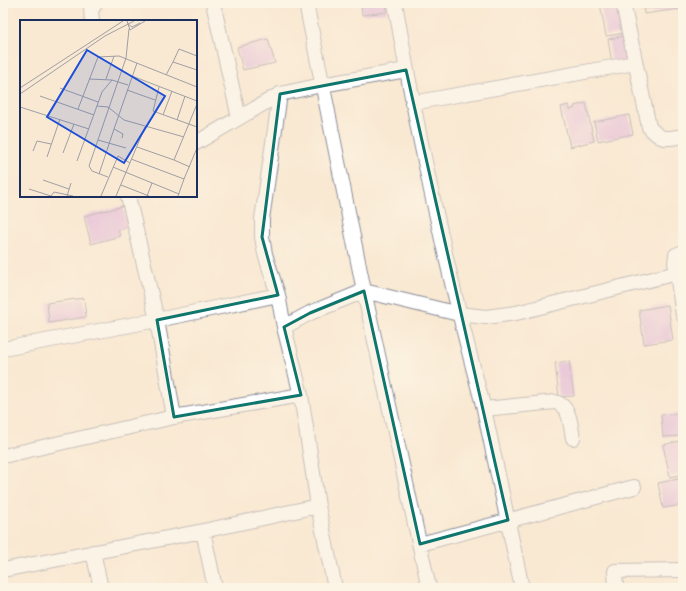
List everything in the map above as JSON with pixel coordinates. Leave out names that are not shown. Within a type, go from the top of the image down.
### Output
[{"type":"street","points":[[92,20],[91,10],[96,3]]},
{"type":"street","points":[[213,3],[239,118]]},
{"type":"street","points":[[306,3],[364,291],[429,588]]},
{"type":"street","points":[[395,3],[412,103],[459,314],[484,410],[522,588]]},
{"type":"street","points":[[623,3],[649,127],[656,135],[667,139],[683,136]]},
{"type":"street","points":[[412,103],[635,63]]},
{"type":"street","points":[[197,142],[280,94],[406,70]]},
{"type":"street","points":[[280,94],[262,219],[262,231],[265,254],[278,295],[284,327],[301,395],[318,506],[335,588]]},
{"type":"street","points":[[128,197],[157,320],[174,417]]},
{"type":"street","points":[[683,252],[676,255],[675,263],[683,315]]},
{"type":"street","points":[[284,327],[310,313],[364,291],[459,314],[486,317],[516,313],[676,273]]},
{"type":"street","points":[[3,349],[157,320],[278,295]]},
{"type":"street","points":[[3,456],[174,417],[301,395]]},
{"type":"street","points":[[484,410],[554,402],[561,404],[567,410],[573,438]]},
{"type":"street","points":[[420,544],[634,487]]},
{"type":"street","points":[[3,570],[203,531],[318,506]]},
{"type":"street","points":[[203,531],[215,588]]},
{"type":"street","points":[[93,552],[101,588]]},
{"type":"street","points":[[616,588],[615,571],[683,570]]},
{"type":"highlighted area","points":[[406,70],[508,520],[420,544],[364,291],[310,313],[284,327],[301,395],[174,417],[157,320],[278,295],[262,237],[280,94]]},
{"type":"building","points":[[361,3],[386,3],[387,12],[362,15]]},
{"type":"building","points":[[600,3],[620,3],[626,33],[606,36]]},
{"type":"building","points":[[643,3],[679,3],[680,9],[644,14]]},
{"type":"building","points":[[625,36],[629,61],[612,64],[608,39]]},
{"type":"building","points":[[268,39],[275,63],[243,70],[237,47]]},
{"type":"building","points":[[586,103],[594,141],[570,147],[561,107],[569,105],[570,110],[575,108],[574,106]]},
{"type":"building","points":[[629,115],[633,134],[598,141],[594,122]]},
{"type":"building","points":[[123,206],[128,227],[118,230],[120,236],[91,244],[84,216]]},
{"type":"building","points":[[84,298],[86,317],[49,323],[47,303]]},
{"type":"building","points":[[668,305],[673,340],[644,344],[639,310]]},
{"type":"building","points":[[569,361],[574,396],[559,397],[555,363]]},
{"type":"building","points":[[683,413],[683,436],[663,437],[661,415]]},
{"type":"building","points":[[683,440],[683,474],[670,477],[663,445]]},
{"type":"building","points":[[683,478],[683,505],[663,508],[658,483]]}]
